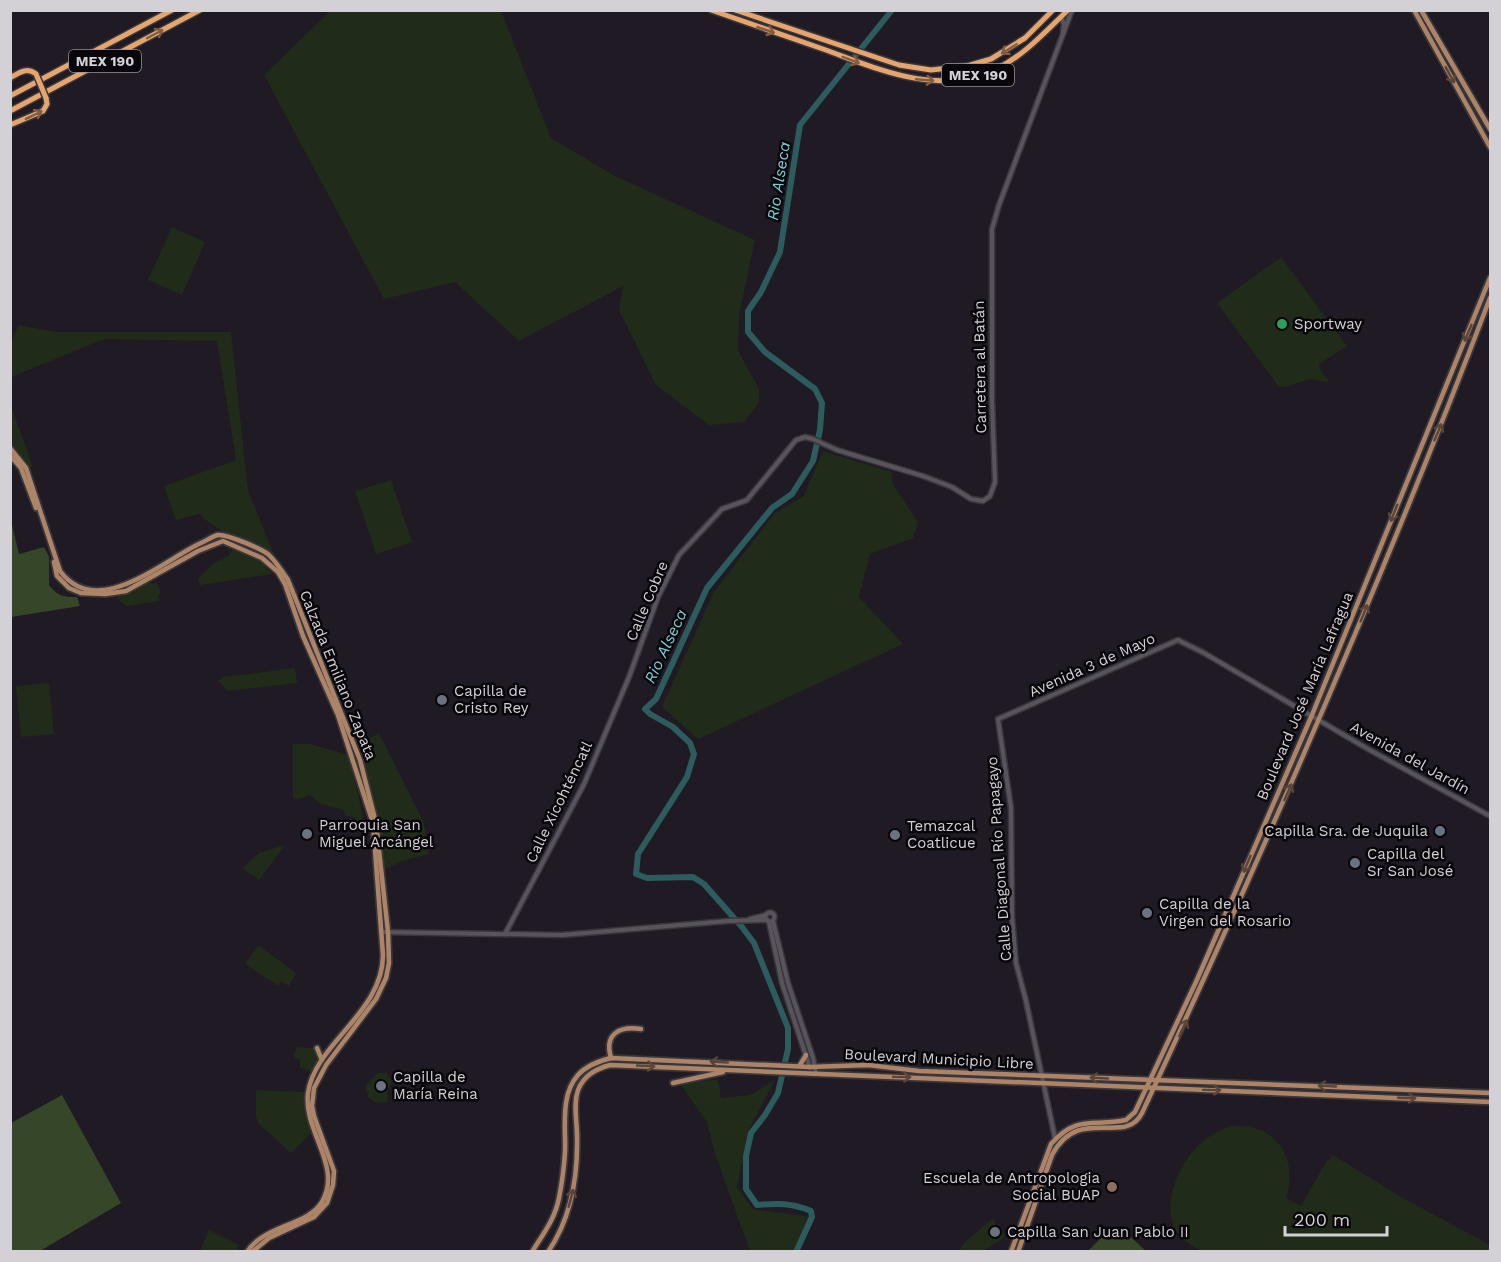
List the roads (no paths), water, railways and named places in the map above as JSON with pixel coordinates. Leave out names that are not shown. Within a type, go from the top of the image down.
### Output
[{"type":"highway","name":"MEX 190","points":[[10,96],[172,10]]},
{"type":"highway","name":"MEX 190","points":[[10,111],[200,10]]},
{"type":"highway","name":"MEX 190","points":[[711,10],[897,76],[941,81],[976,76],[996,69],[1019,56],[1070,10]]},
{"type":"highway","name":"MEX 190","points":[[735,10],[899,65],[931,70],[991,60],[1017,44],[1053,10]]},
{"type":"highway","points":[[10,78],[24,70],[36,74],[47,105],[43,111],[10,125]]},
{"type":"main road","points":[[1414,10],[1491,147]]},
{"type":"main road","points":[[1420,10],[1491,129]]},
{"type":"main road","name":"Boulevard José María Lafragua","points":[[1055,1138],[1080,1123],[1120,1121],[1131,1117],[1196,982],[1312,715],[1491,278]]},
{"type":"main road","name":"Boulevard José María Lafragua","points":[[1018,1251],[1060,1141],[1084,1128],[1124,1127],[1133,1125],[1140,1118],[1260,857],[1320,719],[1491,298]]},
{"type":"main road","name":"Calzada Emiliano Zapata","points":[[10,448],[26,468],[60,571],[67,581],[78,588],[91,590],[125,586],[218,535],[267,553],[281,568],[288,580],[360,760],[376,823],[388,932],[389,963],[381,991],[321,1072],[314,1088],[312,1106],[314,1116],[334,1171],[330,1198],[324,1208],[314,1217],[269,1238],[252,1251]]},
{"type":"main road","name":"Calzada Emiliano Zapata","points":[[10,455],[25,477],[57,576],[69,588],[91,595],[126,591],[198,551],[223,541],[262,558],[278,572],[285,584],[303,636],[338,715],[373,823],[382,965],[375,990],[322,1060],[312,1079],[307,1101],[310,1122],[326,1163],[327,1191],[321,1204],[313,1212],[261,1237],[247,1251]]},
{"type":"main road","points":[[610,1058],[608,1044],[613,1035],[625,1029],[641,1029]]},
{"type":"main road","points":[[317,1048],[322,1060]]},
{"type":"main road","points":[[798,1066],[803,1063],[806,1056]]},
{"type":"main road","name":"Boulevard Municipio Libre","points":[[532,1251],[550,1225],[559,1199],[565,1152],[566,1107],[571,1087],[576,1077],[586,1068],[610,1058],[812,1067],[868,1065],[919,1071],[1491,1093]]},
{"type":"main road","name":"Boulevard Municipio Libre","points":[[548,1251],[560,1232],[572,1196],[577,1163],[577,1095],[585,1077],[610,1065],[1491,1102]]},
{"type":"main road","points":[[673,1083],[732,1070]]},
{"type":"main road","points":[[1011,1251],[1019,1236],[1046,1154],[1055,1138]]},
{"type":"street","name":"Carretera al Batán","points":[[796,440],[805,437],[813,439],[952,487],[971,499],[983,501],[990,496],[995,482],[992,388],[992,229],[1061,42],[1070,10]]},
{"type":"street","name":"Carretera al Batán","points":[[1061,17],[1064,24],[1061,42]]},
{"type":"street","name":"Calle Cobre","points":[[629,677],[658,597],[679,555],[722,509],[747,500],[796,440]]},
{"type":"street","name":"Avenida 3 de Mayo","points":[[998,719],[1178,640],[1320,719]]},
{"type":"street","name":"Calle Xicohténcatl","points":[[505,934],[584,784],[629,677]]},
{"type":"street","name":"Calle Diagonal Río Papagayo","points":[[998,719],[1011,808],[1014,945],[1055,1138]]},
{"type":"street","name":"Avenida del Jardín","points":[[1320,719],[1368,749],[1491,816]]},
{"type":"street","points":[[381,932],[562,935],[728,921],[754,922],[769,919]]},
{"type":"street","points":[[769,919],[782,983],[806,1056],[812,1067]]},
{"type":"street","points":[[769,919],[814,1074]]},
{"type":"waterway","name":"Rio Alseca","points":[[796,1252],[812,1217],[811,1211],[784,1204],[757,1205],[746,1189],[746,1156],[751,1133],[778,1093],[788,1049],[788,1028],[754,943],[704,884],[693,877],[647,878],[636,874],[638,854],[687,777],[694,754],[690,743],[673,727],[645,709],[656,699],[707,588],[772,508],[792,494],[813,461],[820,430],[822,403],[815,389],[765,352],[748,332],[748,311],[761,292],[780,252],[800,125],[892,10]]},
{"type":"place","name":"Sportway","points":[[1282,324]]},
{"type":"place","name":"Capilla de Cristo Rey","points":[[442,700]]},
{"type":"place","name":"Capilla Sra. de Juquila","points":[[1440,831]]},
{"type":"place","name":"Parroquia San Miguel Arcángel","points":[[307,834]]},
{"type":"place","name":"Temazcal Coatlicue","points":[[895,835]]},
{"type":"place","name":"Capilla del Sr San José","points":[[1355,863]]},
{"type":"place","name":"Capilla de la Virgen del Rosario","points":[[1147,913]]},
{"type":"place","name":"Capilla de María Reina","points":[[381,1086]]},
{"type":"place","name":"Escuela de Antropologia Social BUAP","points":[[1112,1187]]},
{"type":"place","name":"Capilla San Juan Pablo II","points":[[995,1232]]}]
